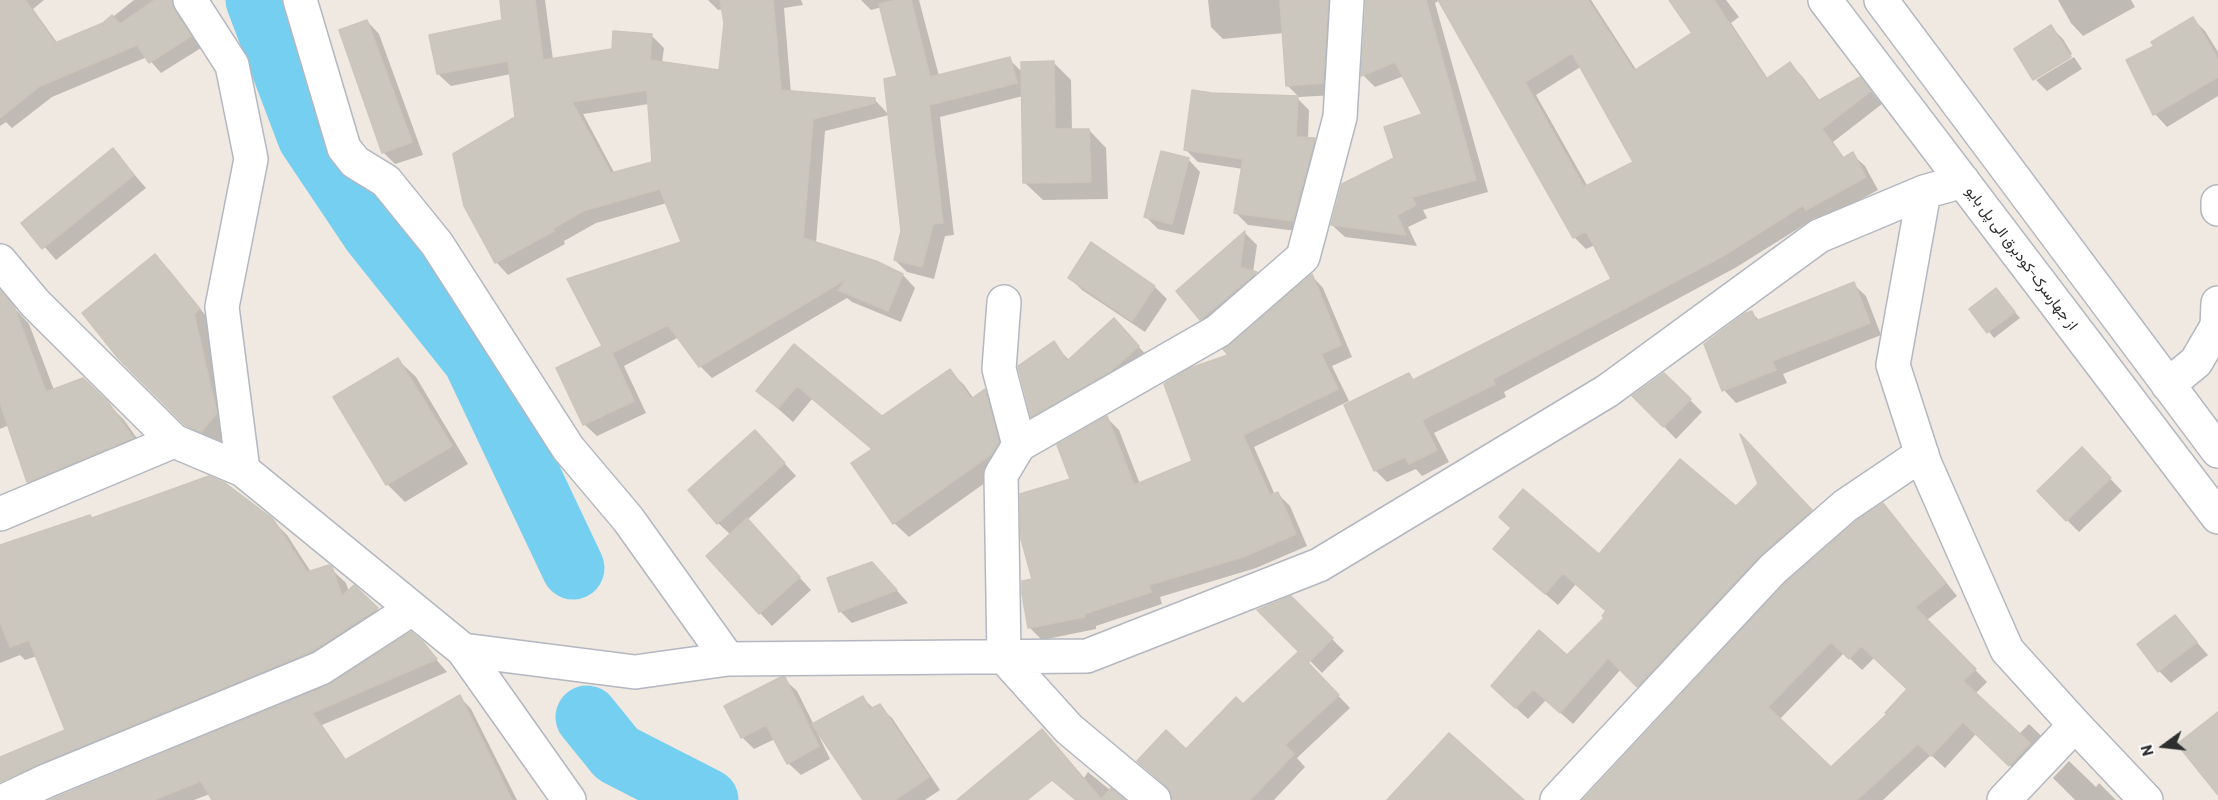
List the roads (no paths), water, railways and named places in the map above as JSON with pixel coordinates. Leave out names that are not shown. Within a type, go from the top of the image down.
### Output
[{"type":"street","points":[[190,0],[232,65],[251,159],[222,307],[243,470]]},
{"type":"street","points":[[300,0],[344,148],[355,162],[386,181],[436,244],[568,448],[628,519],[728,659]]},
{"type":"street","points":[[1154,800],[1069,729],[1004,657],[1001,475],[1019,445],[1218,331],[1304,257],[1340,117],[1347,0]]},
{"type":"street","name":"از جهارسرک-کودبرق الی پل بایو","points":[[1825,0],[2218,517]]},
{"type":"street","points":[[1881,0],[2218,451]]},
{"type":"street","points":[[463,651],[635,672],[728,659],[1087,656],[1318,565],[1607,391],[1820,236],[1924,192],[1963,181]]},
{"type":"street","points":[[1924,192],[1893,364],[1922,454],[2007,650],[2146,800]]},
{"type":"street","points":[[2218,202],[2218,209]]},
{"type":"street","points":[[1,264],[35,303],[174,441],[243,470],[463,651],[569,800]]},
{"type":"street","points":[[1004,302],[999,369],[1019,445]]},
{"type":"street","points":[[2168,385],[2196,362],[2217,326],[2218,303]]},
{"type":"street","points":[[0,514],[174,441]]},
{"type":"street","points":[[1557,800],[1773,569],[1845,506],[1922,454]]},
{"type":"street","points":[[6,800],[46,781],[321,668],[412,609]]},
{"type":"street","points":[[2004,800],[2075,726]]},
{"type":"waterway","points":[[257,0],[309,137],[372,231],[474,359],[573,568]]},
{"type":"waterway","points":[[587,717],[617,754],[707,800]]}]
